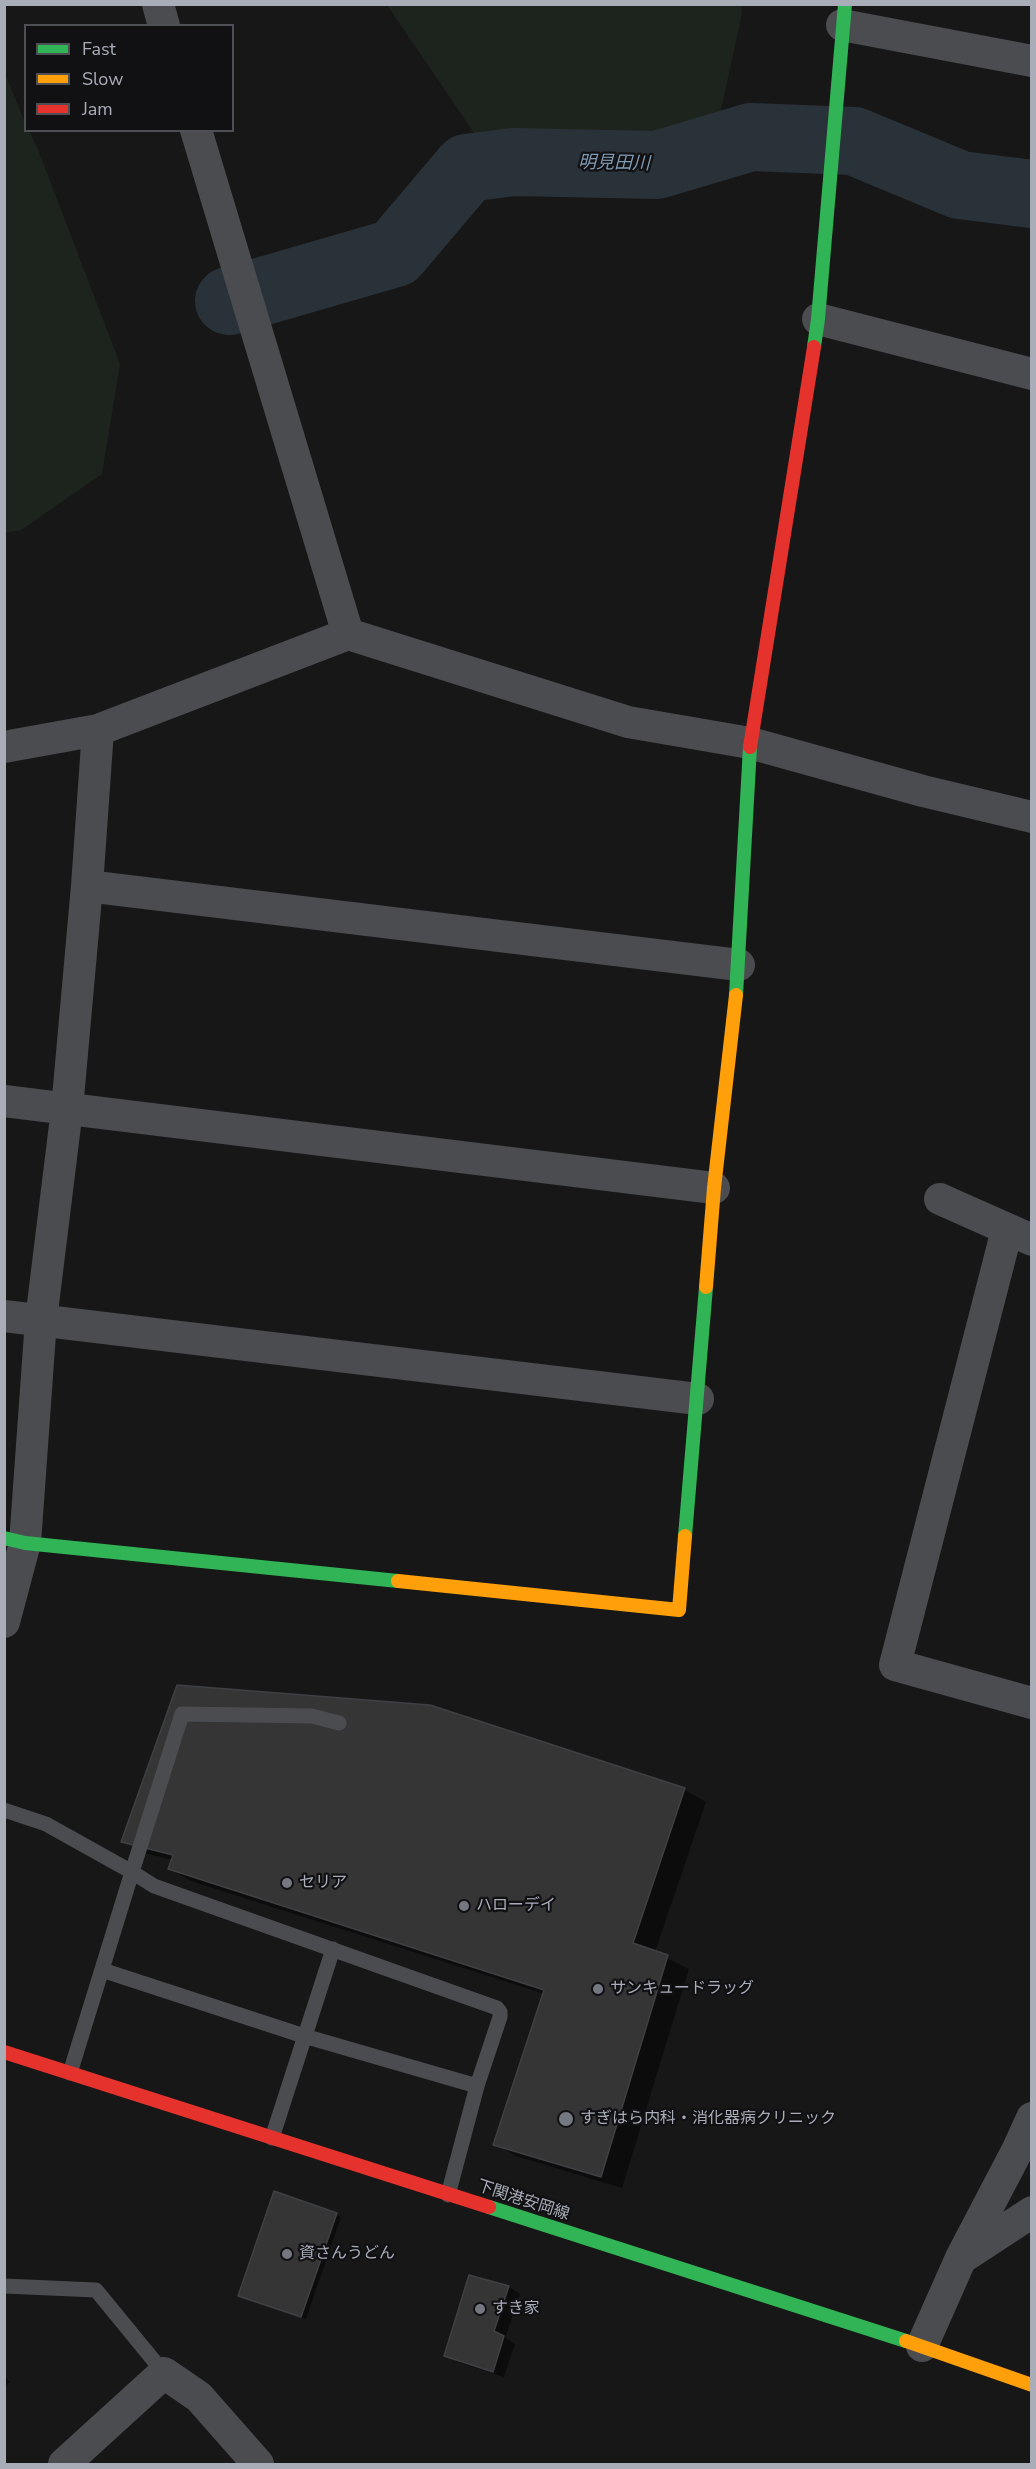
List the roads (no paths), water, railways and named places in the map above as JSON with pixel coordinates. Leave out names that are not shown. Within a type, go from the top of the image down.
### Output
[{"type":"street","points":[[158,4],[163,24]]},
{"type":"street","points":[[15,1541],[678,1610],[698,1399],[714,1188],[739,965],[750,743],[818,319],[843,15],[1032,61]]},
{"type":"street","points":[[197,132],[348,634]]},
{"type":"street","points":[[818,319],[1032,374]]},
{"type":"street","points":[[4,747],[98,730],[348,634],[628,722],[750,743],[923,791],[1032,817]]},
{"type":"street","points":[[4,1622],[67,1108],[98,730]]},
{"type":"street","points":[[87,886],[739,965]]},
{"type":"street","points":[[4,1101],[714,1188]]},
{"type":"street","points":[[940,1199],[1019,1235],[895,1665],[1032,1703]]},
{"type":"street","points":[[4,1316],[698,1399]]},
{"type":"street","name":"下関港安岡線","points":[[4,2052],[922,2346],[1032,2385]]},
{"type":"street","points":[[922,2346],[961,2258],[1032,2118]]},
{"type":"street","points":[[961,2258],[1032,2212]]},
{"type":"street","points":[[64,2464],[164,2373],[199,2397],[258,2464]]},
{"type":"lane","points":[[70,2073],[182,1714],[312,1716],[339,1723]]},
{"type":"lane","points":[[4,1810],[46,1824],[154,1886],[497,2008],[500,2017],[477,2086],[448,2194]]},
{"type":"lane","points":[[272,2138],[333,1948]]},
{"type":"lane","points":[[102,1970],[304,2036],[477,2086]]},
{"type":"lane","points":[[4,2286],[96,2290],[164,2373]]},
{"type":"waterway","name":"明見田川","points":[[229,301],[395,253],[467,168],[513,162],[657,165],[751,137],[854,141],[960,185],[1032,194]]},
{"type":"place","name":"セリア","points":[[287,1883]]},
{"type":"place","name":"ハローデイ","points":[[464,1906]]},
{"type":"place","name":"サンキュードラッグ","points":[[598,1989]]},
{"type":"place","name":"すぎはら内科・消化器病クリニック","points":[[566,2119]]},
{"type":"place","name":"資さんうどん","points":[[287,2254]]},
{"type":"place","name":"すき家","points":[[480,2309]]}]
